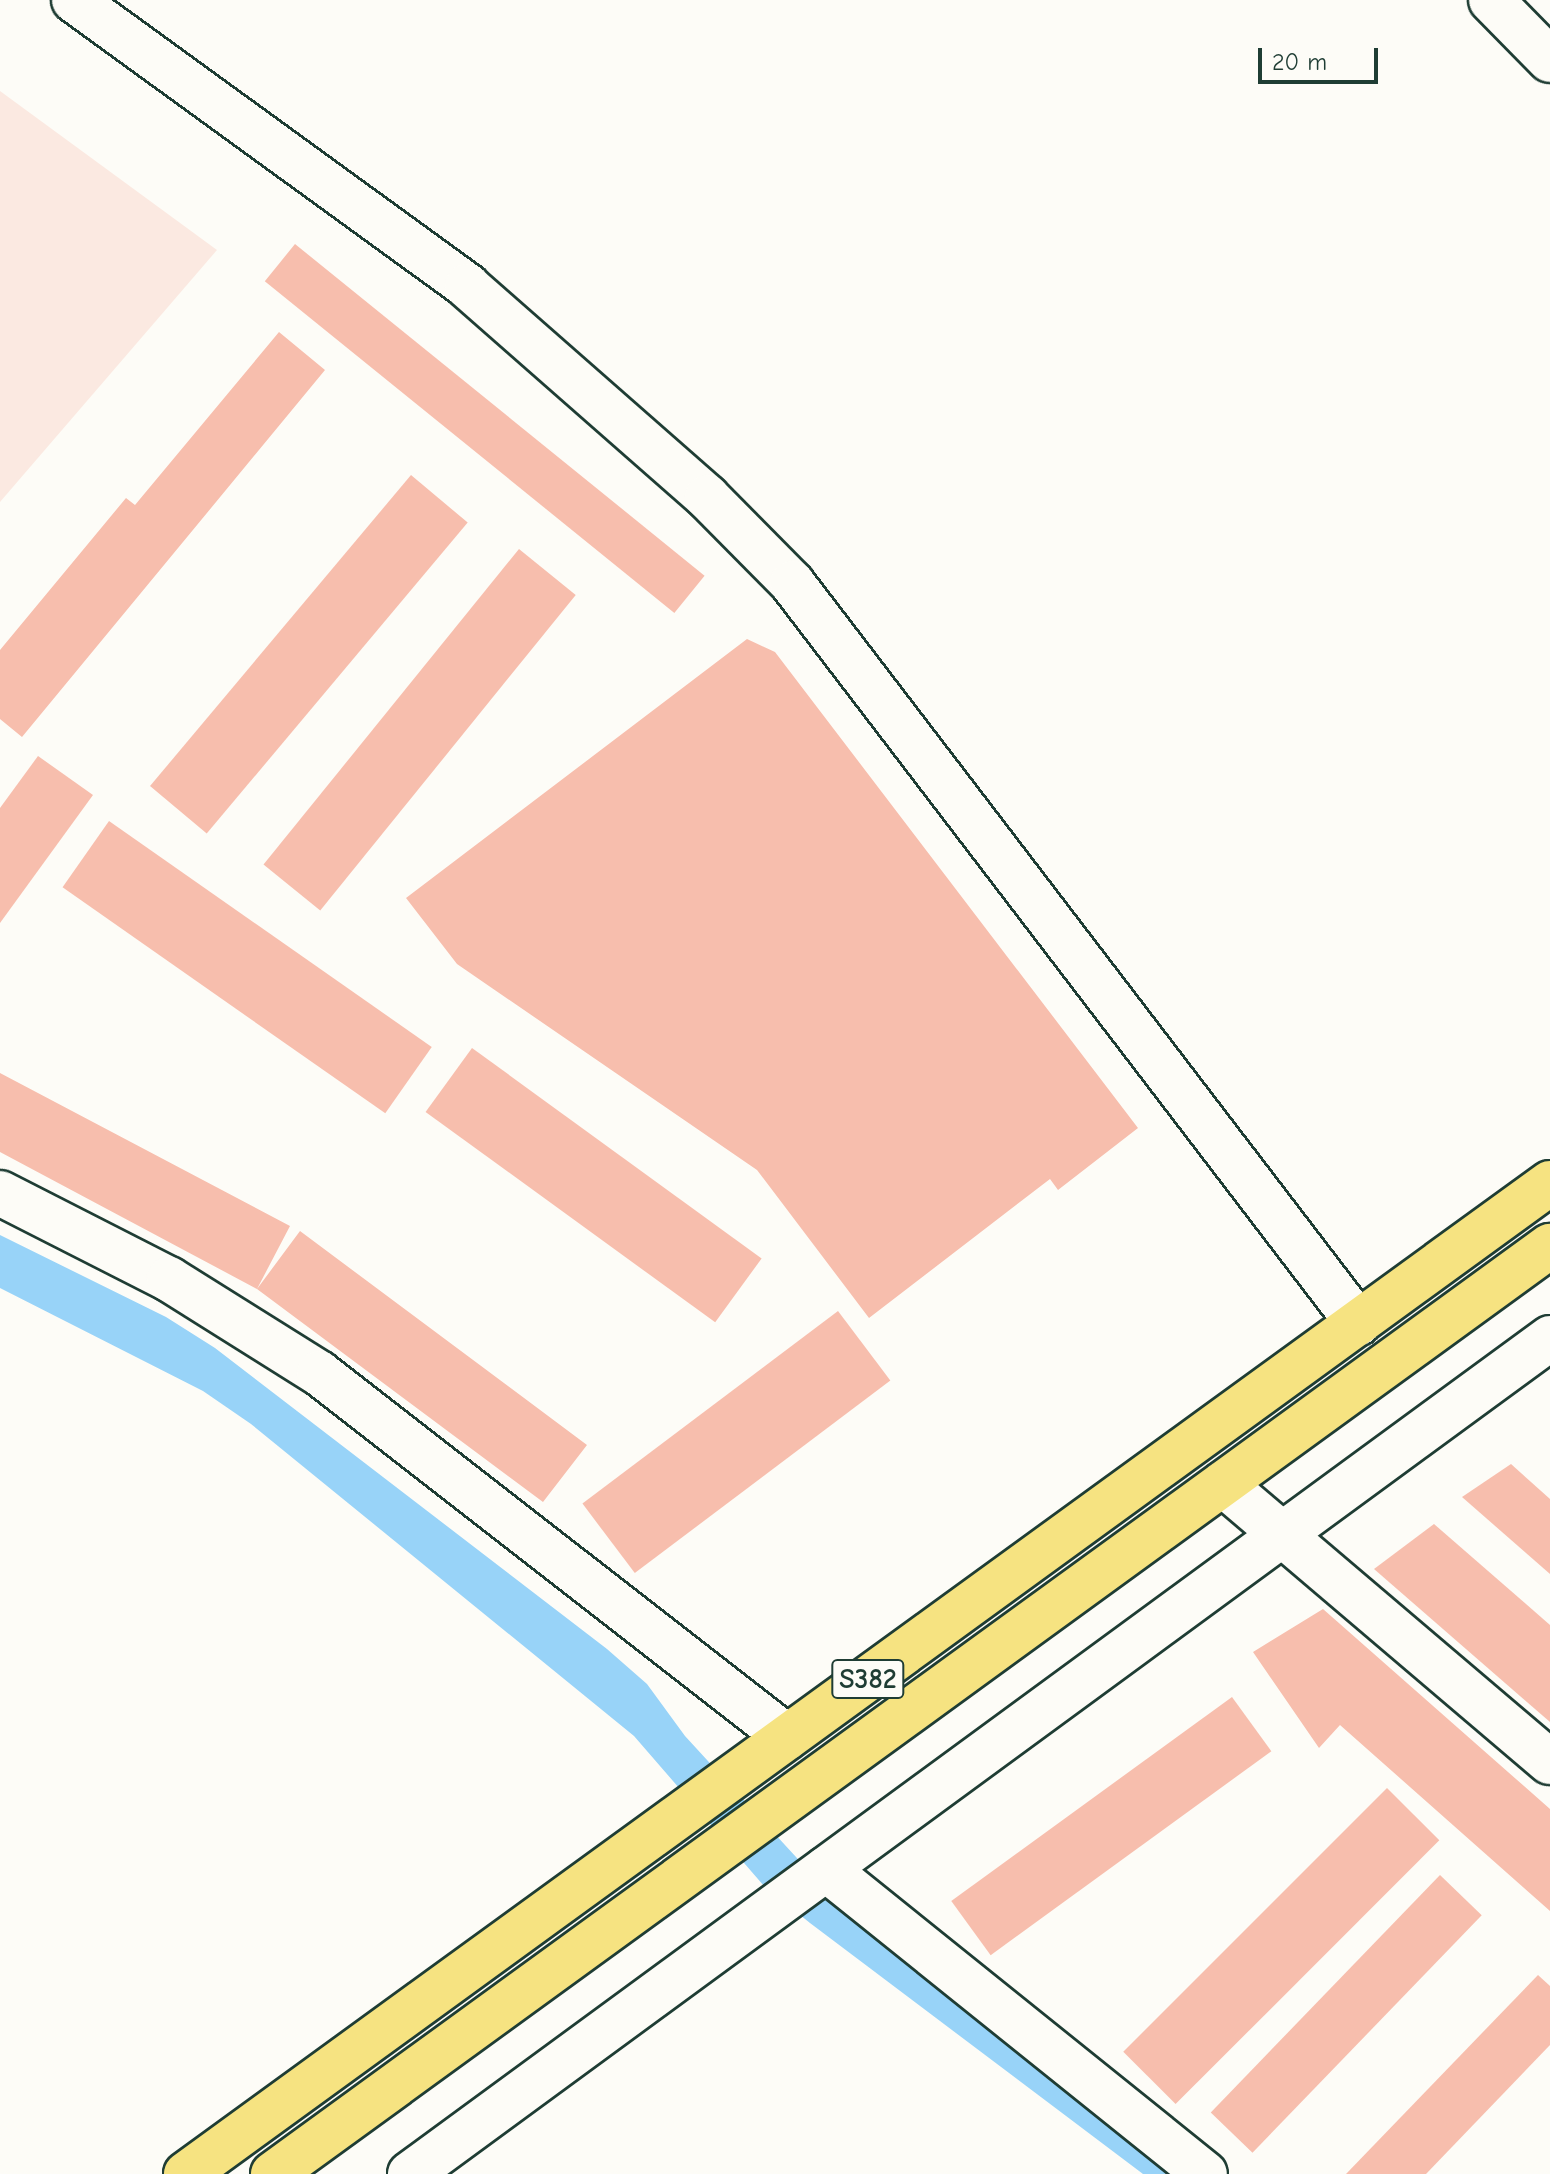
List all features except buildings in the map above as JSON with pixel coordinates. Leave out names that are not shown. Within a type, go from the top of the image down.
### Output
[{"type":"main road","name":"S382","points":[[186,2174],[1550,1183]]},
{"type":"main road","name":"S382","points":[[273,2174],[1550,1246]]},
{"type":"street","points":[[74,0],[467,286],[707,497],[792,583],[1358,1323]]},
{"type":"street","points":[[1491,0],[1550,60]]},
{"type":"street","points":[[0,1193],[169,1279],[319,1373],[787,1737]]},
{"type":"street","points":[[410,2174],[1550,1338]]},
{"type":"street","points":[[1223,1484],[1550,1762]]},
{"type":"street","points":[[826,1869],[1205,2174]]},
{"type":"shaded area","points":[[0,91],[217,250],[0,502]]},
{"type":"water","points":[[0,1235],[166,1317],[215,1348],[607,1649],[647,1684],[685,1736],[830,1894],[1191,2174],[1143,2174],[810,1923],[764,1886],[634,1736],[251,1424],[203,1391],[0,1288]]}]
